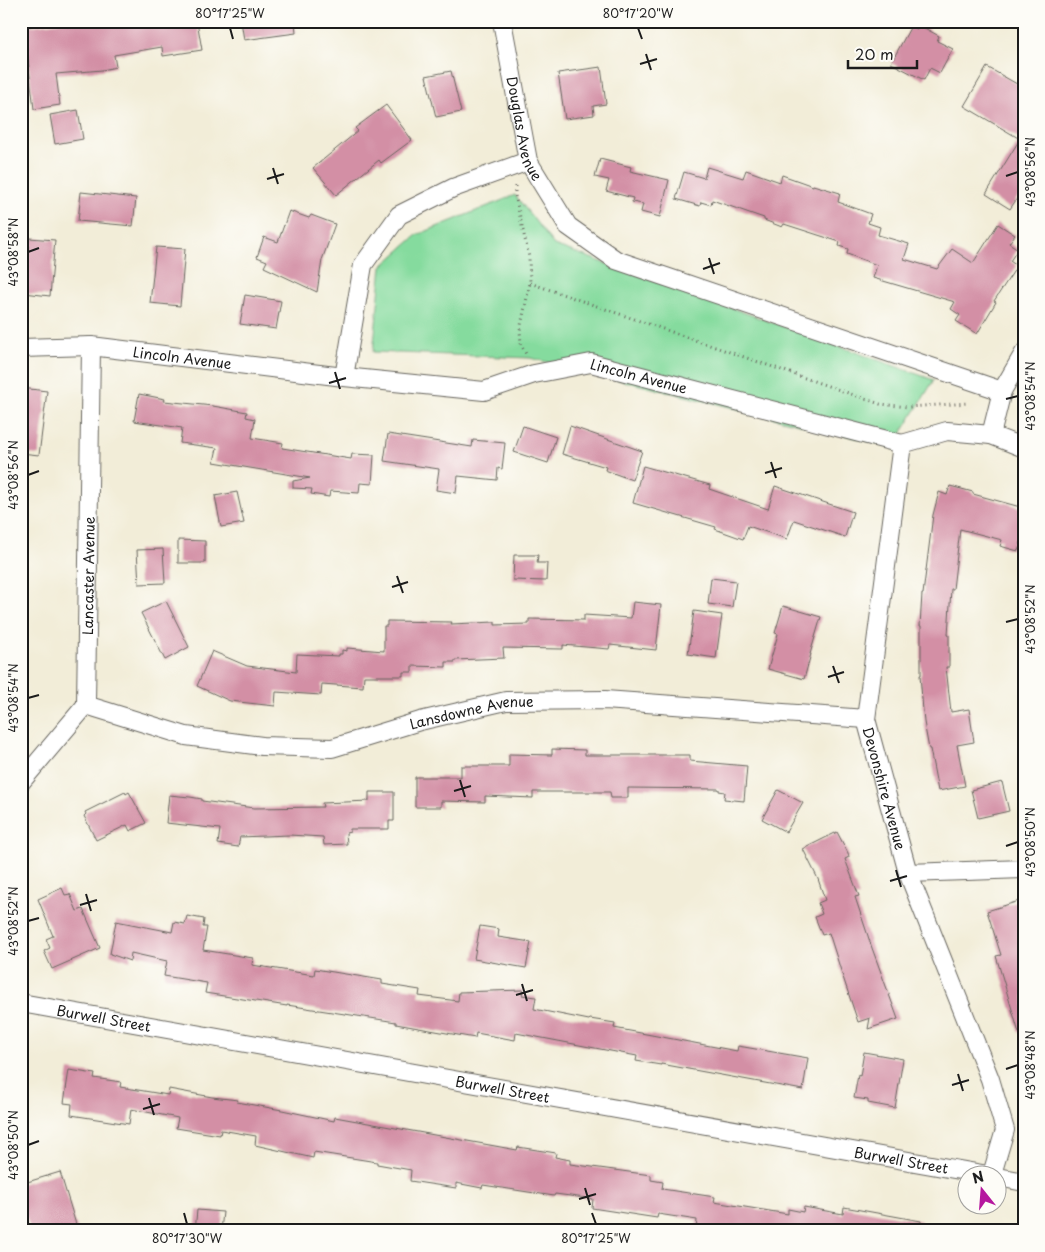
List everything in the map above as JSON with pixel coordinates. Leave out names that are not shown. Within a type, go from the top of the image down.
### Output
[{"type":"street","name":"Douglas Avenue","points":[[502,21],[522,163],[568,226],[616,260],[1000,397]]},
{"type":"street","points":[[344,377],[363,265],[399,215],[453,188],[522,163]]},
{"type":"street","name":"Lincoln Avenue","points":[[21,348],[91,346],[344,377],[484,391],[534,374],[591,363],[902,444]]},
{"type":"street","name":"Lancaster Avenue","points":[[86,705],[91,346]]},
{"type":"street","points":[[991,435],[1000,397],[1024,353]]},
{"type":"street","points":[[902,444],[946,431],[991,435],[1024,448]]},
{"type":"street","name":"Devonshire Avenue","points":[[902,444],[866,719],[908,873],[990,1079],[1005,1130],[995,1164]]},
{"type":"street","name":"Lansdowne Avenue","points":[[86,705],[186,736],[262,746],[332,748],[420,721],[506,701],[605,700],[866,719]]},
{"type":"street","points":[[21,782],[86,705]]},
{"type":"street","points":[[908,873],[1024,868]]},
{"type":"street","name":"Burwell Street","points":[[21,1003],[958,1170]]},
{"type":"street","points":[[1008,1179],[1024,1182]]},
{"type":"path","points":[[522,163],[515,195],[529,257],[530,283],[520,330],[521,344],[534,374]]},
{"type":"path","points":[[530,283],[880,404],[908,407],[962,403],[1000,397]]},
{"type":"green space","points":[[515,195],[554,245],[934,380],[893,447],[530,358],[373,352],[382,266],[417,235]]},
{"type":"building","points":[[68,21],[197,21],[202,50],[163,56],[162,47],[114,55],[116,67],[56,74],[60,105],[34,109],[24,27]]},
{"type":"building","points":[[241,21],[295,21],[296,33],[244,40]]},
{"type":"building","points":[[919,25],[939,36],[937,41],[953,49],[940,73],[930,68],[924,80],[891,63],[911,26],[917,29]]},
{"type":"building","points":[[601,67],[606,104],[593,106],[594,115],[565,119],[558,73]]},
{"type":"building","points":[[987,67],[1024,88],[1024,188],[1010,209],[986,194],[1020,139],[964,106]]},
{"type":"building","points":[[451,71],[461,112],[436,117],[426,76]]},
{"type":"building","points":[[386,105],[412,140],[381,163],[379,160],[336,195],[313,168],[358,131],[355,128]]},
{"type":"building","points":[[78,110],[83,139],[55,144],[50,115]]},
{"type":"building","points":[[600,159],[631,167],[630,171],[669,180],[660,217],[641,212],[643,204],[632,202],[633,198],[606,191],[609,180],[595,177]]},
{"type":"building","points":[[707,167],[743,178],[746,170],[780,182],[782,175],[840,193],[838,202],[871,214],[868,223],[880,227],[878,235],[909,244],[904,259],[937,269],[952,249],[973,263],[998,224],[1015,235],[1009,243],[1018,249],[1010,261],[1017,266],[994,301],[996,302],[977,334],[956,321],[960,315],[951,309],[955,302],[873,278],[877,265],[847,254],[848,249],[839,246],[840,242],[784,224],[782,227],[764,220],[764,218],[712,200],[711,205],[701,202],[700,206],[676,199],[684,172],[704,178]]},
{"type":"building","points":[[81,192],[136,198],[133,226],[78,221]]},
{"type":"building","points":[[289,211],[309,218],[311,215],[335,224],[322,260],[317,292],[264,267],[267,261],[257,257],[264,237],[278,242]]},
{"type":"building","points":[[29,238],[55,240],[50,296],[24,293]]},
{"type":"building","points":[[156,247],[185,249],[180,306],[150,303]]},
{"type":"building","points":[[245,295],[281,301],[276,329],[240,324]]},
{"type":"building","points":[[21,388],[47,391],[39,455],[21,453]]},
{"type":"building","points":[[139,394],[165,399],[164,401],[247,412],[246,417],[255,419],[252,438],[283,443],[282,448],[351,459],[352,454],[374,455],[372,484],[360,483],[359,493],[330,491],[329,497],[311,494],[312,489],[293,488],[293,481],[310,478],[214,462],[217,448],[180,443],[182,428],[134,421]]},
{"type":"building","points":[[523,426],[556,437],[548,463],[514,452]]},
{"type":"building","points":[[570,426],[642,451],[632,480],[605,470],[606,467],[562,454]]},
{"type":"building","points":[[388,434],[472,447],[473,440],[505,443],[502,469],[498,468],[497,480],[458,476],[456,493],[436,490],[439,469],[384,461]]},
{"type":"building","points":[[643,466],[710,485],[709,489],[768,509],[775,486],[853,512],[845,537],[794,520],[787,539],[748,526],[743,539],[715,529],[716,527],[633,503]]},
{"type":"building","points":[[950,486],[1024,508],[1024,543],[1021,542],[1018,551],[1000,546],[1002,540],[960,529],[953,589],[951,589],[948,635],[949,667],[946,667],[951,712],[969,709],[974,742],[957,745],[965,786],[938,791],[924,722],[920,675],[920,626],[922,594],[933,515],[939,492],[947,495]]},
{"type":"building","points":[[237,492],[244,523],[221,527],[215,496]]},
{"type":"building","points":[[178,540],[205,541],[205,563],[178,563]]},
{"type":"building","points":[[163,549],[165,583],[139,584],[137,550]]},
{"type":"building","points":[[514,555],[538,555],[537,563],[547,563],[546,581],[513,580]]},
{"type":"building","points":[[711,578],[736,581],[732,607],[708,604]]},
{"type":"building","points":[[166,601],[189,647],[165,660],[141,613]]},
{"type":"building","points":[[633,602],[661,605],[656,650],[610,645],[609,649],[563,645],[563,649],[503,648],[504,658],[455,660],[455,662],[446,662],[446,667],[412,666],[412,672],[403,672],[403,676],[364,676],[363,687],[322,684],[321,695],[276,692],[275,706],[230,701],[197,686],[212,651],[247,666],[296,672],[297,654],[339,656],[339,654],[342,654],[342,650],[347,651],[347,648],[384,651],[384,626],[387,626],[387,621],[452,622],[451,624],[495,622],[495,625],[529,624],[529,619],[584,620],[584,615],[631,618]]},
{"type":"building","points":[[783,606],[821,617],[804,679],[768,669],[778,634],[775,633]]},
{"type":"building","points":[[694,611],[722,615],[716,658],[688,654]]},
{"type":"building","points":[[552,749],[585,750],[585,755],[690,755],[690,761],[747,766],[744,801],[724,799],[725,792],[719,791],[719,789],[628,788],[628,798],[611,798],[610,792],[533,792],[533,798],[485,796],[485,802],[441,801],[441,807],[415,807],[415,777],[461,777],[461,766],[509,766],[509,754],[552,755]]},
{"type":"building","points":[[1002,782],[1009,811],[978,818],[971,790]]},
{"type":"building","points":[[778,790],[803,803],[786,832],[762,819]]},
{"type":"building","points":[[125,792],[126,794],[129,792],[146,823],[130,831],[127,825],[96,840],[84,816],[85,812]]},
{"type":"building","points":[[369,792],[394,792],[394,821],[389,821],[389,829],[350,829],[350,832],[346,833],[347,844],[324,845],[323,837],[289,835],[240,837],[238,847],[218,844],[220,829],[166,823],[169,795],[254,808],[323,807],[322,803],[369,801]]},
{"type":"building","points":[[837,832],[848,853],[849,857],[845,859],[859,896],[855,897],[898,1019],[868,1029],[870,1018],[858,1022],[829,933],[822,935],[815,917],[822,914],[818,903],[825,900],[818,879],[803,849]]},
{"type":"building","points":[[62,888],[65,895],[70,894],[77,911],[83,909],[100,948],[52,969],[44,951],[50,948],[46,939],[53,936],[38,899]]},
{"type":"building","points":[[1019,901],[1024,915],[1024,1033],[1019,1033],[996,956],[1001,955],[987,911]]},
{"type":"building","points":[[187,916],[204,919],[203,927],[207,927],[203,950],[253,958],[252,965],[314,975],[315,969],[382,980],[382,984],[420,990],[419,996],[458,1001],[459,992],[523,990],[522,995],[536,997],[534,1009],[615,1023],[614,1028],[737,1051],[738,1046],[808,1058],[803,1090],[636,1061],[637,1056],[516,1033],[515,1040],[476,1033],[475,1038],[396,1024],[396,1022],[205,993],[207,983],[164,976],[167,961],[131,953],[130,961],[110,954],[116,921],[172,932],[174,922],[185,924]]},
{"type":"building","points":[[480,926],[499,929],[498,937],[531,942],[526,968],[474,959]]},
{"type":"building","points":[[864,1052],[903,1059],[895,1108],[868,1103],[868,1100],[854,1098]]},
{"type":"building","points":[[69,1070],[95,1074],[94,1078],[121,1082],[120,1087],[168,1095],[169,1089],[238,1100],[237,1102],[334,1121],[335,1117],[517,1150],[518,1147],[556,1153],[555,1157],[570,1160],[570,1164],[651,1175],[651,1180],[663,1182],[662,1189],[715,1197],[714,1202],[788,1214],[788,1209],[803,1212],[804,1207],[843,1214],[844,1207],[921,1221],[920,1231],[696,1231],[697,1220],[658,1214],[657,1218],[592,1208],[593,1199],[555,1194],[554,1196],[483,1185],[482,1188],[456,1183],[456,1188],[410,1181],[411,1170],[377,1164],[377,1162],[314,1152],[313,1158],[255,1145],[256,1136],[221,1130],[220,1135],[176,1128],[178,1118],[131,1109],[129,1124],[71,1115],[72,1104],[64,1103]]},
{"type":"building","points":[[60,1172],[78,1231],[31,1231],[21,1202],[21,1184]]},
{"type":"building","points":[[197,1210],[223,1212],[221,1231],[195,1231]]}]
